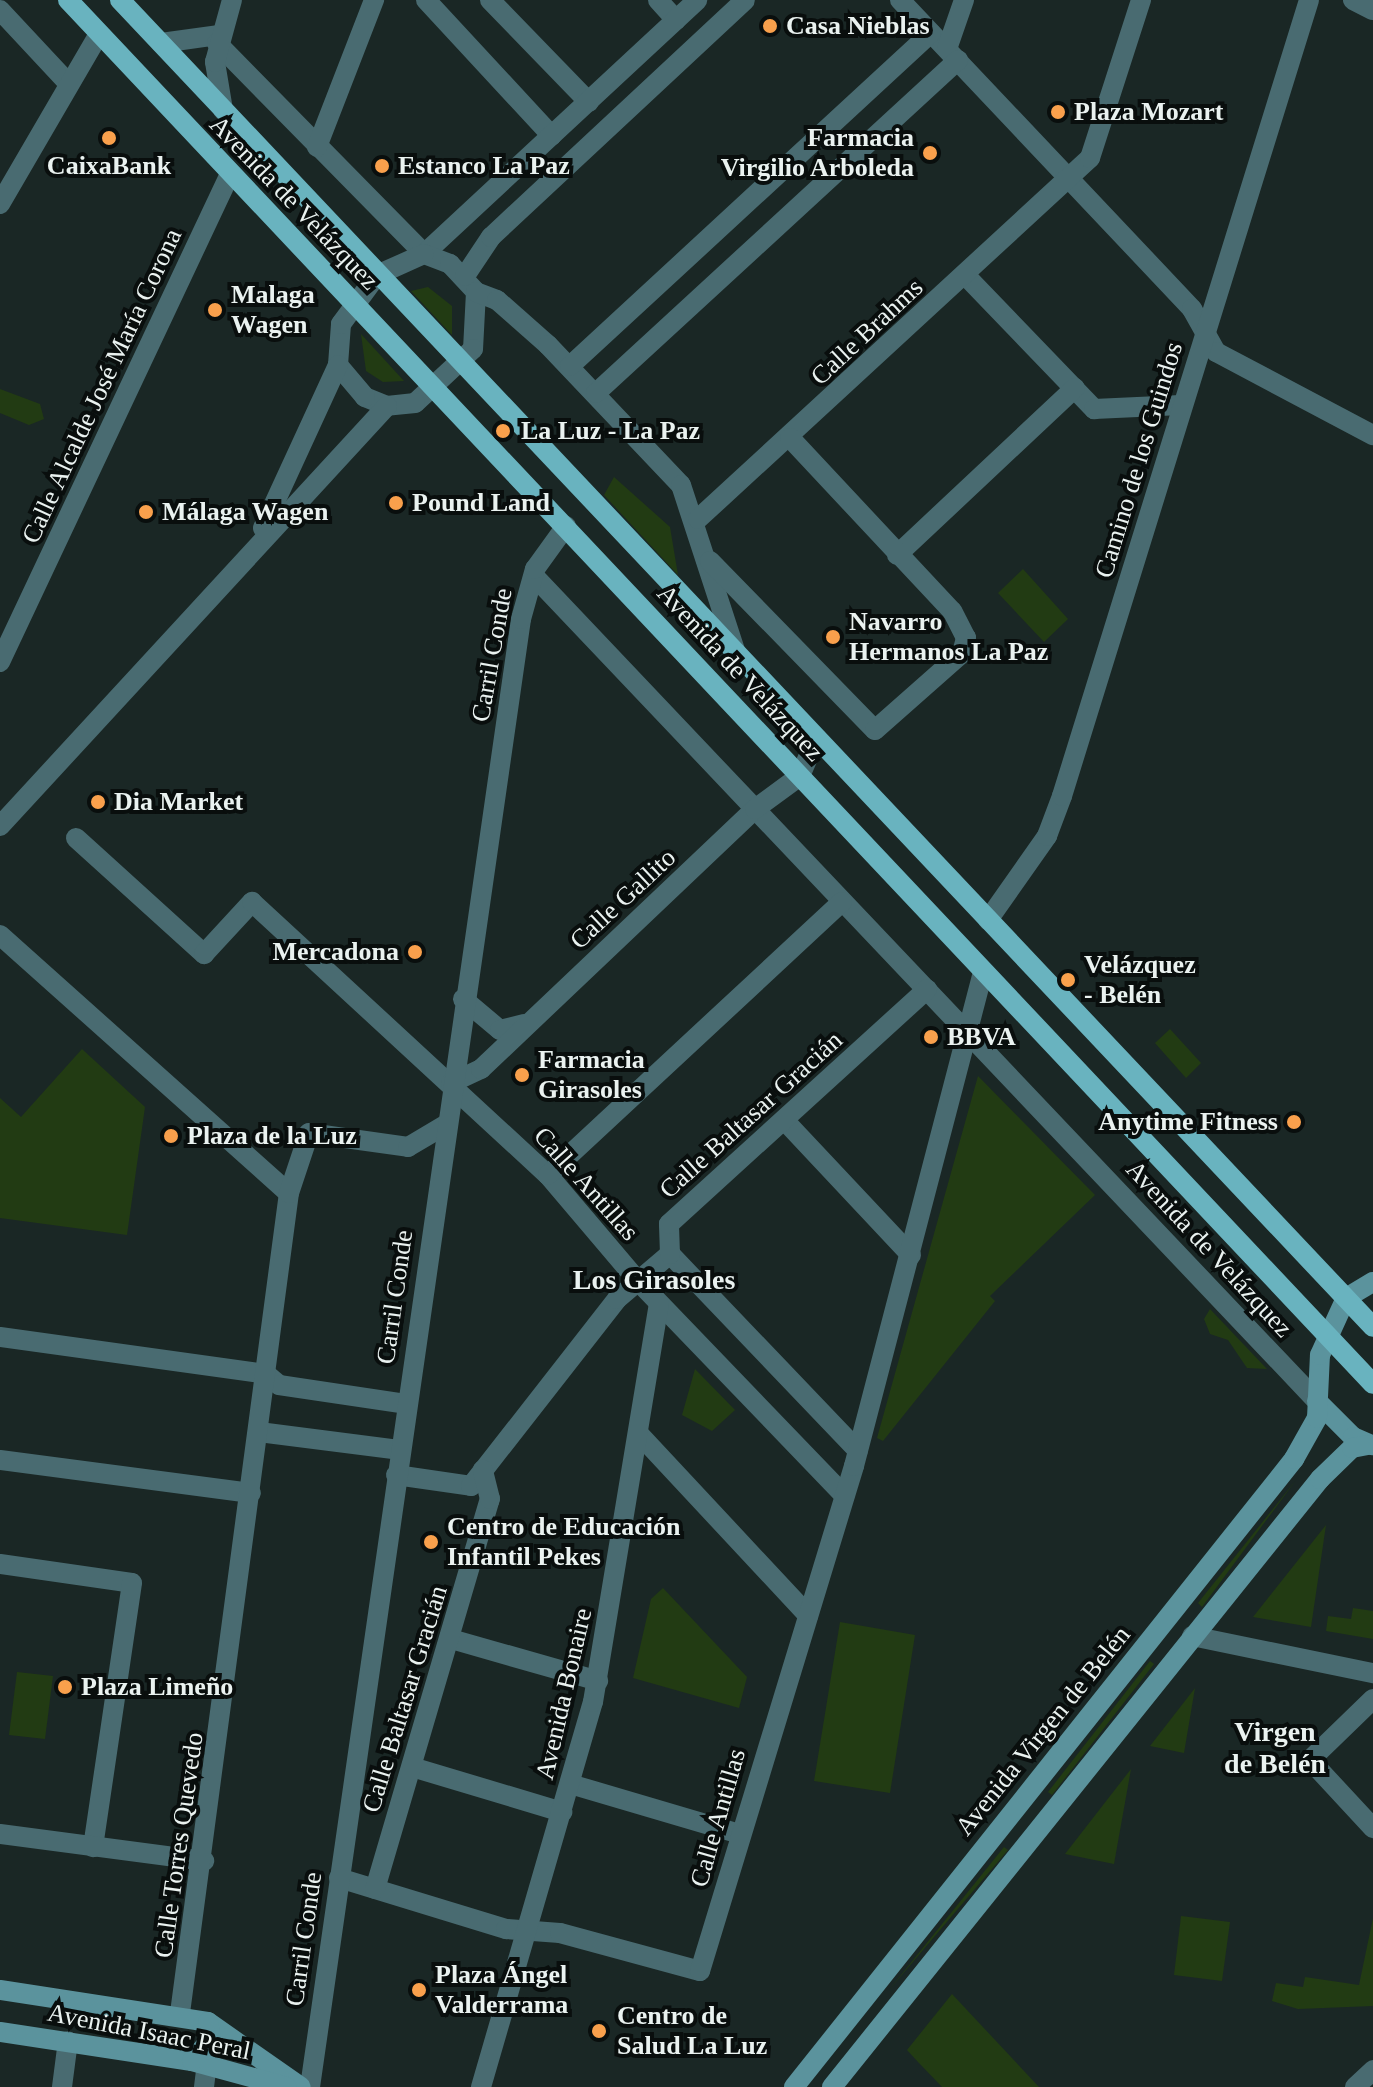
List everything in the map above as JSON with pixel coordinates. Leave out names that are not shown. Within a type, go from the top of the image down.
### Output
[{"type":"main road","name":"Avenida de Velázquez","points":[[68,0],[229,176],[437,389],[1373,1384]]},
{"type":"main road","name":"Avenida de Velázquez","points":[[120,0],[1373,1327]]},
{"type":"street","points":[[223,110],[215,85],[218,39],[232,0]]},
{"type":"street","points":[[317,147],[374,0]]},
{"type":"street","points":[[426,0],[552,136]]},
{"type":"street","points":[[490,0],[589,102]]},
{"type":"street","points":[[658,0],[676,20]]},
{"type":"street","points":[[255,546],[338,365],[341,324],[353,302],[377,275],[424,254],[697,0]]},
{"type":"street","points":[[338,365],[365,397],[387,406],[415,403],[437,389],[473,349],[480,320],[470,284],[491,237],[745,0]]},
{"type":"street","points":[[900,0],[1192,309],[1203,340],[1373,435]]},
{"type":"street","points":[[596,393],[953,54],[964,0]]},
{"type":"street","points":[[1069,180],[1100,140],[1141,0]]},
{"type":"street","name":"Camino de los Guindos","points":[[988,920],[1047,836],[1057,809],[1309,0]]},
{"type":"street","points":[[1353,0],[1373,10]]},
{"type":"street","points":[[0,10],[69,84]]},
{"type":"street","points":[[570,366],[931,33]]},
{"type":"street","points":[[0,204],[99,34]]},
{"type":"street","points":[[161,43],[218,39]]},
{"type":"street","name":"Avenida de Velázquez","points":[[218,39],[317,147],[424,254],[497,300],[570,366],[681,485],[698,519],[736,653]]},
{"type":"street","name":"Calle Alcalde José María Corona","points":[[0,662],[229,176]]},
{"type":"street","name":"Calle Brahms","points":[[698,519],[1069,180]]},
{"type":"street","points":[[966,276],[1094,409],[1181,405]]},
{"type":"street","points":[[790,438],[897,555],[1075,388]]},
{"type":"street","points":[[0,826],[387,406]]},
{"type":"street","name":"Carril Conde","points":[[310,2087],[463,999],[534,576],[566,526]]},
{"type":"street","name":"Avenida de Velázquez","points":[[710,561],[875,730],[962,653],[966,638],[952,611],[897,555]]},
{"type":"street","name":"Avenida de Velázquez","points":[[534,576],[1317,1401]]},
{"type":"street","points":[[800,776],[816,739]]},
{"type":"street","name":"Calle Gallito","points":[[451,1083],[481,1069],[755,809],[800,776]]},
{"type":"street","name":"Calle Antillas","points":[[76,838],[204,954],[252,902],[548,1175],[659,1304],[845,1496]]},
{"type":"street","points":[[548,1175],[842,902]]},
{"type":"street","points":[[0,935],[289,1193]]},
{"type":"street","points":[[858,1451],[983,972]]},
{"type":"street","name":"Calle Baltasar Gracián","points":[[670,1254],[669,1224],[927,989]]},
{"type":"street","points":[[463,999],[507,1033],[534,1019]]},
{"type":"street","points":[[785,1121],[911,1255]]},
{"type":"street","points":[[266,1374],[289,1193],[309,1133],[408,1147],[445,1125]]},
{"type":"street","points":[[396,1475],[471,1486],[638,1281],[670,1254]]},
{"type":"street","name":"Calle Antillas","points":[[532,1931],[700,1971],[858,1451],[670,1254]]},
{"type":"street","points":[[1346,1298],[1373,1282]]},
{"type":"street","name":"Avenida Virgen de Belén","points":[[794,2087],[1294,1459],[1311,1433],[1317,1401],[1316,1373],[1327,1337],[1346,1298]]},
{"type":"street","name":"Avenida Bonaire","points":[[481,2087],[532,1931],[598,1681],[659,1304]]},
{"type":"street","points":[[0,1337],[266,1374],[279,1385],[406,1404]]},
{"type":"street","name":"Calle Torres Quevedo","points":[[180,2013],[204,1861],[266,1374]]},
{"type":"street","points":[[832,2087],[1192,1636],[1338,1459],[1371,1447],[1317,1401]]},
{"type":"street","points":[[259,1432],[399,1450]]},
{"type":"street","points":[[639,1434],[808,1615]]},
{"type":"street","points":[[0,1460],[251,1493]]},
{"type":"street","name":"Calle Baltasar Gracián","points":[[375,1889],[490,1499],[483,1470]]},
{"type":"street","points":[[0,1564],[132,1583],[93,1847]]},
{"type":"street","points":[[1192,1636],[1373,1673]]},
{"type":"street","points":[[451,1639],[598,1681]]},
{"type":"street","points":[[1373,1699],[1310,1760],[1373,1828]]},
{"type":"street","points":[[412,1767],[562,1812]]},
{"type":"street","points":[[570,1784],[740,1834]]},
{"type":"street","points":[[0,1834],[204,1861]]},
{"type":"street","points":[[339,1878],[532,1931]]},
{"type":"street","name":"Avenida Isaac Peral","points":[[0,1990],[180,2013],[208,2022],[301,2087]]},
{"type":"street","points":[[204,2087],[200,2062],[211,2039],[208,2022]]},
{"type":"street","name":"Avenida Isaac Peral","points":[[0,2032],[200,2062],[287,2087]]},
{"type":"street","points":[[62,2087],[68,2041]]},
{"type":"street","points":[[1355,2087],[1373,2070]]},
{"type":"green space","points":[[428,287],[452,306],[452,335],[411,291]]},
{"type":"green space","points":[[361,334],[404,381],[383,382],[366,371]]},
{"type":"green space","points":[[0,389],[40,404],[44,419],[29,425],[0,413]]},
{"type":"green space","points":[[614,477],[670,527],[678,575],[604,495]]},
{"type":"green space","points":[[1023,569],[1068,619],[1044,642],[998,593]]},
{"type":"green space","points":[[1170,1029],[1201,1063],[1186,1078],[1155,1043]]},
{"type":"green space","points":[[82,1049],[145,1107],[127,1235],[0,1218],[0,1098],[21,1117]]},
{"type":"green space","points":[[978,1076],[1095,1195],[990,1296],[995,1301],[883,1441],[877,1438]]},
{"type":"green space","points":[[1210,1309],[1267,1369],[1247,1368],[1228,1340],[1210,1334],[1204,1319]]},
{"type":"green space","points":[[695,1369],[735,1410],[712,1431],[682,1415]]},
{"type":"green space","points":[[1296,1480],[1202,1607],[1198,1603]]},
{"type":"green space","points":[[1326,1525],[1311,1627],[1253,1617]]},
{"type":"green space","points":[[663,1588],[747,1677],[739,1708],[633,1678],[651,1599]]},
{"type":"green space","points":[[1353,1608],[1373,1611],[1373,1639],[1326,1631],[1328,1616],[1351,1619]]},
{"type":"green space","points":[[840,1622],[915,1635],[890,1793],[814,1781]]},
{"type":"green space","points":[[1150,1661],[1154,1664],[1052,1795],[1048,1792]]},
{"type":"green space","points":[[17,1672],[53,1676],[45,1739],[9,1735]]},
{"type":"green space","points":[[1195,1688],[1184,1753],[1150,1746]]},
{"type":"green space","points":[[1131,1769],[1114,1864],[1065,1854]]},
{"type":"green space","points":[[1004,1847],[1008,1850],[889,1990]]},
{"type":"green space","points":[[1181,1916],[1230,1922],[1222,1981],[1174,1975]]},
{"type":"green space","points":[[1373,1918],[1373,2006],[1298,2009],[1272,2001],[1276,1983],[1303,1987],[1305,1977],[1359,1985]]},
{"type":"green space","points":[[952,1994],[1039,2087],[942,2087],[918,2062],[907,2050]]},
{"type":"place","name":"Casa Nieblas","points":[[770,26]]},
{"type":"place","name":"Plaza Mozart","points":[[1058,112]]},
{"type":"place","name":"CaixaBank","points":[[109,138]]},
{"type":"place","name":"Farmacia Virgilio Arboleda","points":[[930,153]]},
{"type":"place","name":"Estanco La Paz","points":[[382,166]]},
{"type":"place","name":"Malaga Wagen","points":[[215,310]]},
{"type":"place","name":"La Luz - La Paz","points":[[503,431]]},
{"type":"place","name":"Pound Land","points":[[396,503]]},
{"type":"place","name":"Málaga Wagen","points":[[146,512]]},
{"type":"place","name":"Navarro Hermanos La Paz","points":[[833,637]]},
{"type":"place","name":"Dia Market","points":[[98,802]]},
{"type":"place","name":"Mercadona","points":[[415,952]]},
{"type":"place","name":"Velázquez - Belén","points":[[1068,980]]},
{"type":"place","name":"BBVA","points":[[931,1037]]},
{"type":"place","name":"Farmacia Girasoles","points":[[522,1075]]},
{"type":"place","name":"Anytime Fitness","points":[[1294,1122]]},
{"type":"place","name":"Plaza de la Luz","points":[[171,1136]]},
{"type":"place","name":"Centro de Educación Infantil Pekes","points":[[431,1542]]},
{"type":"place","name":"Plaza Limeño","points":[[65,1687]]},
{"type":"place","name":"Plaza Ángel Valderrama","points":[[419,1990]]},
{"type":"place","name":"Centro de Salud La Luz","points":[[599,2031]]},
{"type":"district","name":"Los Girasoles","points":[[654,1280]]},
{"type":"district","name":"Virgen de Belén","points":[[1275,1748]]}]
